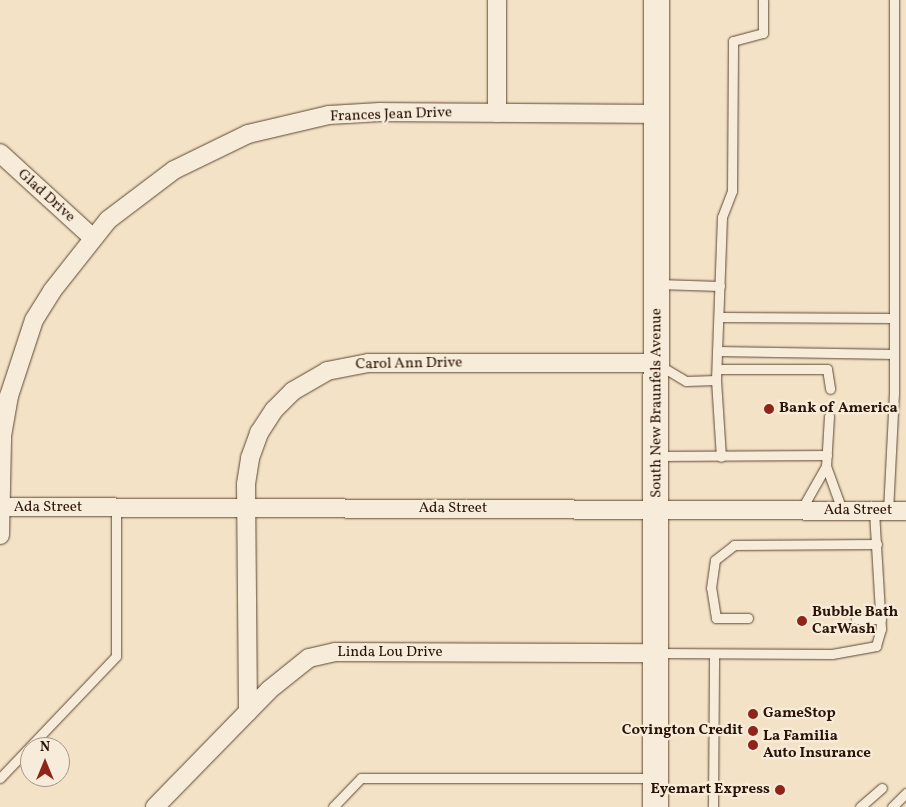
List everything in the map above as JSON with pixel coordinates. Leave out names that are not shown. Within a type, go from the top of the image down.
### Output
[{"type":"main road","name":"South New Braunfels Avenue","points":[[655,807],[657,510],[656,0]]},
{"type":"street","points":[[497,0],[497,113]]},
{"type":"street","name":"Frances Jean Drive","points":[[0,535],[2,436],[20,357],[34,320],[52,291],[93,238],[140,194],[174,170],[248,134],[328,115],[657,114]]},
{"type":"street","name":"Glad Drive","points":[[0,153],[93,238]]},
{"type":"street","name":"Carol Ann Drive","points":[[248,712],[246,508],[250,458],[259,433],[274,410],[293,391],[327,371],[368,364],[657,364]]},
{"type":"street","name":"Ada Street","points":[[1,507],[889,511]]},
{"type":"street","name":"Linda Lou Drive","points":[[155,807],[248,712],[295,667],[309,658],[334,652],[656,653]]},
{"type":"lane","points":[[721,457],[716,380],[722,217],[732,191],[733,40],[763,33],[763,0]]},
{"type":"lane","points":[[656,653],[832,654],[876,646],[881,619],[877,544],[889,511],[894,354],[894,0]]},
{"type":"lane","points":[[657,284],[720,286]]},
{"type":"lane","points":[[719,317],[894,318]]},
{"type":"lane","points":[[718,351],[894,354]]},
{"type":"lane","points":[[657,364],[686,381],[716,380]]},
{"type":"lane","points":[[717,369],[827,369],[830,389]]},
{"type":"lane","points":[[801,510],[826,466],[829,416]]},
{"type":"lane","points":[[657,456],[827,455]]},
{"type":"lane","points":[[826,466],[842,510]]},
{"type":"lane","points":[[0,778],[116,656],[116,508]]},
{"type":"lane","points":[[748,618],[716,618],[711,588],[715,560],[734,544],[877,544]]},
{"type":"lane","points":[[856,619],[881,619]]},
{"type":"lane","points":[[713,807],[714,654]]},
{"type":"lane","points":[[333,807],[361,778],[655,778]]},
{"type":"lane","points":[[860,807],[882,788]]},
{"type":"lane","points":[[892,807],[906,793]]},
{"type":"place","name":"Bank of America","points":[[769,409]]},
{"type":"place","name":"Bubble Bath CarWash","points":[[802,621]]},
{"type":"place","name":"GameStop","points":[[753,714]]},
{"type":"place","name":"Covington Credit","points":[[753,731]]},
{"type":"place","name":"La Familia Auto Insurance","points":[[753,745]]},
{"type":"place","name":"Eyemart Express","points":[[780,790]]}]
